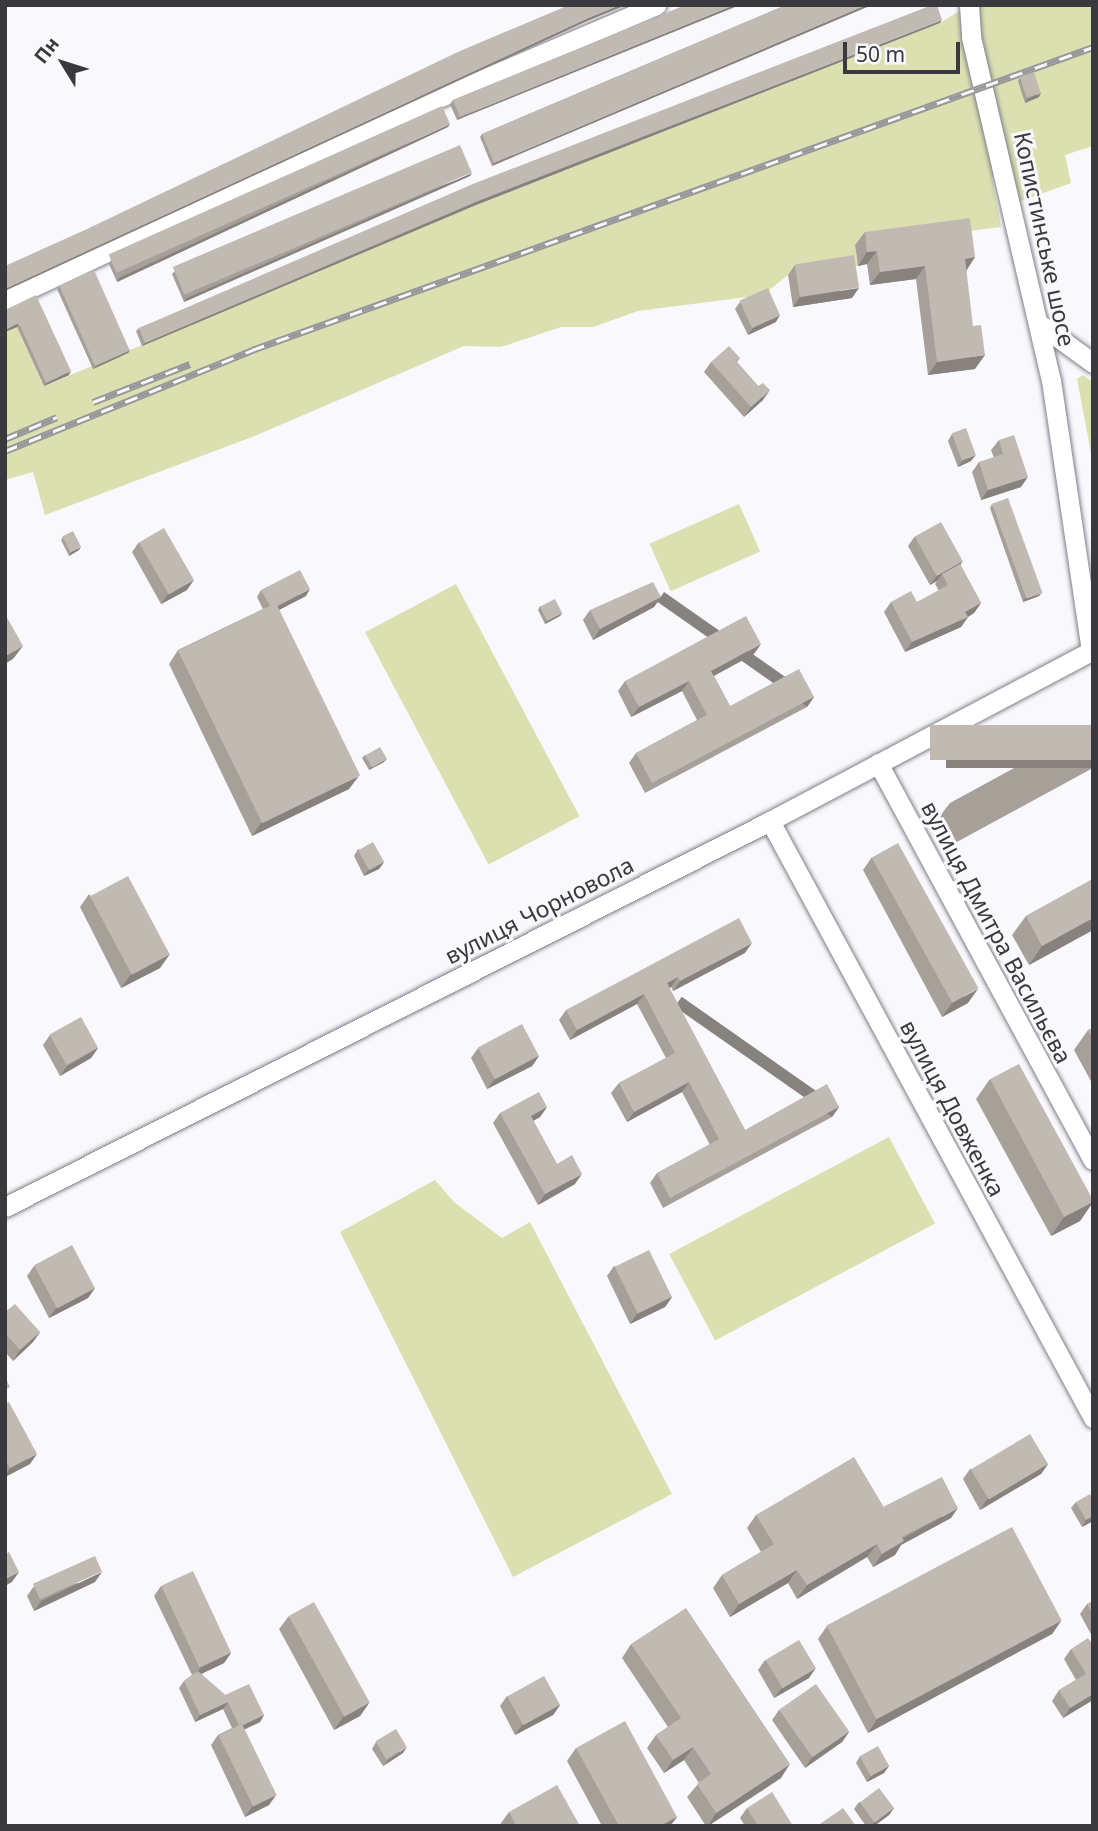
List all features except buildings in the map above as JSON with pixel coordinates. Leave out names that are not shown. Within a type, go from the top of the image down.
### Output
[{"type":"street","points":[[5,300],[375,125],[656,5]]},
{"type":"street","name":"Копистинське шосе","points":[[969,5],[971,37],[1038,323],[1073,511],[1092,650]]},
{"type":"street","points":[[1038,323],[1093,363]]},
{"type":"street","name":"вулиця Чорновола","points":[[5,1207],[770,821],[1092,650]]},
{"type":"street","name":"вулиця Дмитра Васильєва","points":[[878,763],[1093,1160]]},
{"type":"street","name":"вулиця Довженка","points":[[770,821],[1093,1418]]},
{"type":"green space","points":[[969,5],[1093,5],[1093,146],[1065,155],[1071,183],[1013,204],[1004,170],[992,177],[1001,227],[855,246],[858,266],[788,275],[763,295],[638,311],[593,327],[561,327],[501,347],[464,346],[252,437],[45,515],[33,472],[5,480],[5,332],[17,327],[44,386],[476,205],[940,23]]},
{"type":"green space","points":[[1083,375],[1093,382],[1092,458],[1077,379]]},
{"type":"green space","points":[[739,504],[760,552],[671,591],[649,544]]},
{"type":"green space","points":[[456,584],[579,816],[489,865],[365,632]]},
{"type":"green space","points":[[889,1137],[935,1224],[715,1340],[669,1254]]},
{"type":"green space","points":[[435,1180],[454,1202],[502,1238],[530,1222],[672,1494],[513,1577],[340,1232]]},
{"type":"railway","points":[[5,451],[252,350],[1093,47]]},
{"type":"railway","points":[[93,402],[190,364]]},
{"type":"railway","points":[[5,439],[57,417]]}]
